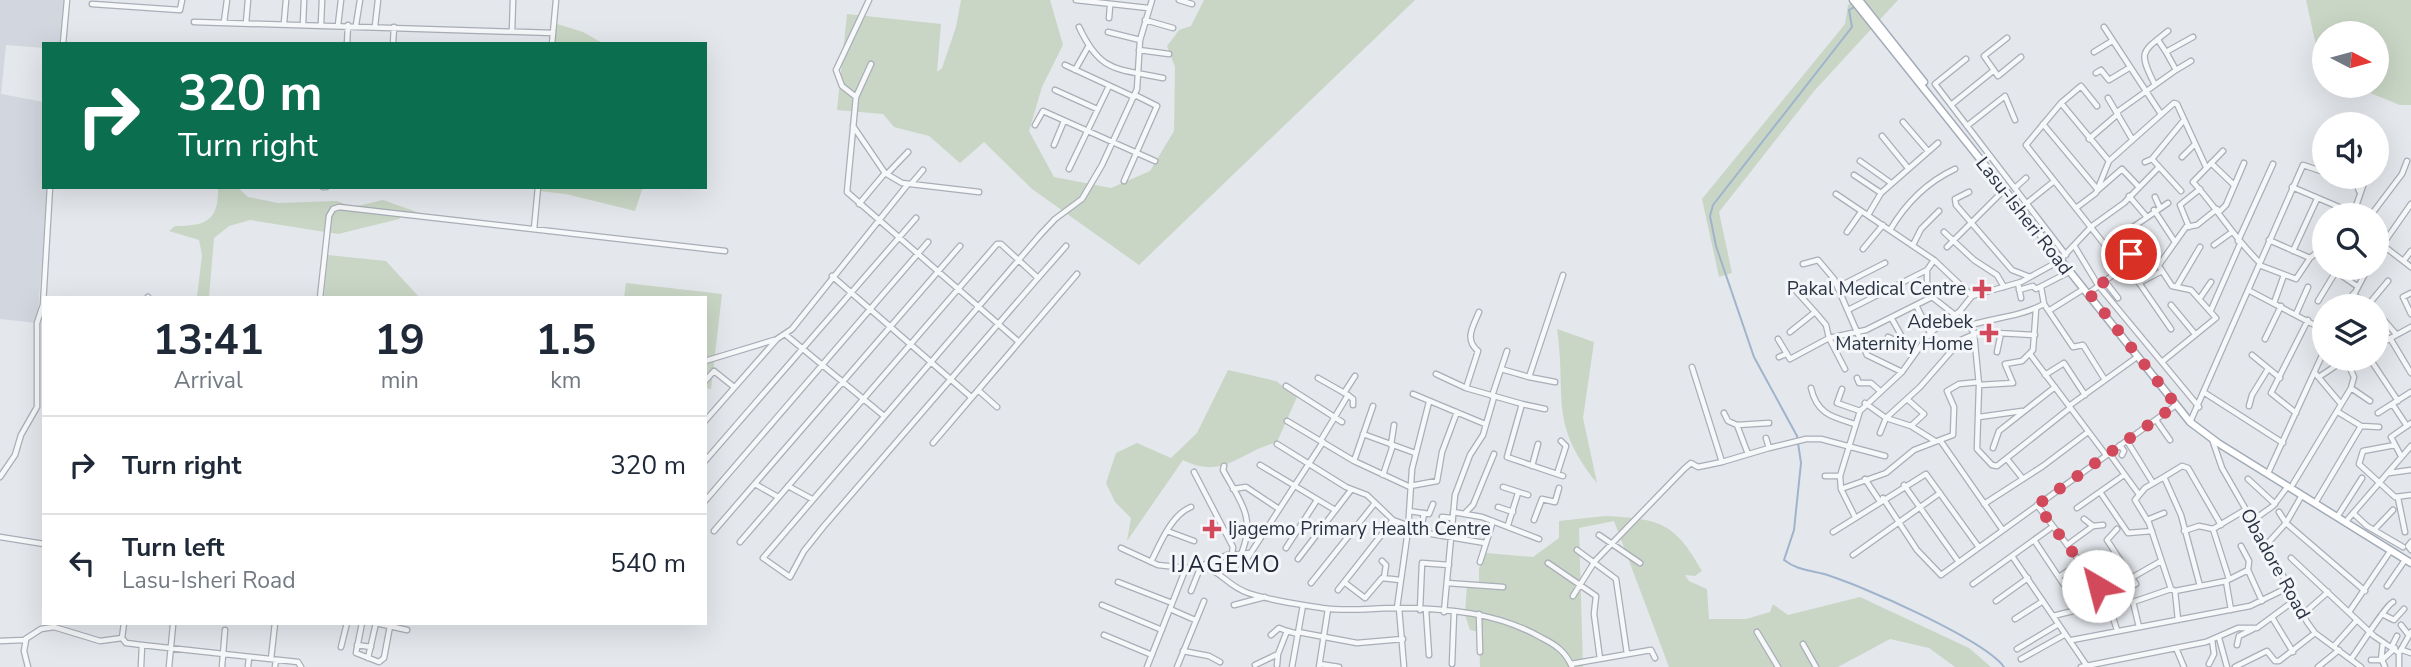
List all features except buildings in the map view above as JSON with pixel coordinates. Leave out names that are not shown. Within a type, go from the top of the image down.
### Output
[{"type":"main road","name":"Lasu-Isheri Road","points":[[1853,0],[1918,78],[2037,231]]},
{"type":"main road","name":"Lasu-Isheri Road","points":[[1859,0],[2004,190],[2062,258],[2176,405],[2191,420],[2302,494],[2409,560]]},
{"type":"main road","name":"Lasu-Isheri Road","points":[[2062,258],[2069,272],[2176,405],[2215,444],[2317,500],[2409,560]]},
{"type":"street","points":[[63,42],[67,0]]},
{"type":"street","points":[[92,4],[180,10],[182,0]]},
{"type":"street","points":[[225,22],[227,0]]},
{"type":"street","points":[[246,23],[248,0]]},
{"type":"street","points":[[284,23],[286,0]]},
{"type":"street","points":[[303,24],[304,0]]},
{"type":"street","points":[[321,24],[322,0]]},
{"type":"street","points":[[338,24],[341,0]]},
{"type":"street","points":[[356,25],[360,0]]},
{"type":"street","points":[[375,26],[378,0]]},
{"type":"street","points":[[512,32],[513,0]]},
{"type":"street","points":[[552,42],[556,0]]},
{"type":"street","points":[[856,97],[842,86],[836,71],[869,0]]},
{"type":"street","points":[[1076,0],[1110,6],[1148,8]]},
{"type":"street","points":[[1066,246],[824,526],[804,551],[790,577],[763,558],[1018,260],[1055,219],[1082,199],[1134,96],[1139,74],[1140,40],[1152,0]]},
{"type":"street","points":[[1179,0],[1192,5]]},
{"type":"street","points":[[1109,18],[1110,6]]},
{"type":"street","points":[[1145,20],[1173,28]]},
{"type":"street","points":[[194,22],[338,24],[553,33]]},
{"type":"street","points":[[347,42],[348,25]]},
{"type":"street","points":[[393,42],[394,27]]},
{"type":"street","points":[[1079,27],[1088,47],[1103,62],[1139,74],[1163,78]]},
{"type":"street","points":[[2104,27],[2161,114]]},
{"type":"street","points":[[2154,83],[2144,62],[2144,54],[2149,43],[2158,40],[2168,31]]},
{"type":"street","points":[[1108,33],[1140,40]]},
{"type":"street","points":[[2166,52],[2193,37]]},
{"type":"street","points":[[2007,38],[1984,56],[1993,71],[1998,76],[2021,58]]},
{"type":"street","points":[[2158,40],[2176,70]]},
{"type":"street","points":[[2094,52],[2112,41]]},
{"type":"street","points":[[1075,70],[1088,47]]},
{"type":"street","points":[[1139,50],[1169,54]]},
{"type":"street","points":[[1966,59],[1935,84],[2016,187],[2062,258]]},
{"type":"street","points":[[2089,139],[2154,83],[2191,61]]},
{"type":"street","points":[[871,64],[856,97],[847,190],[877,220],[1019,342]]},
{"type":"street","points":[[1065,65],[1157,106],[1124,181]]},
{"type":"street","points":[[2096,73],[2101,70],[2109,80],[2129,68]]},
{"type":"street","points":[[1951,105],[1993,71]]},
{"type":"street","points":[[1069,169],[1109,86]]},
{"type":"street","points":[[2097,106],[2081,86],[2061,103],[2026,145],[2112,254]]},
{"type":"street","points":[[1055,90],[1097,109]]},
{"type":"street","points":[[1967,126],[2005,96],[2015,120]]},
{"type":"street","points":[[2108,98],[2132,139]]},
{"type":"street","points":[[2061,103],[2109,161]]},
{"type":"street","points":[[2098,190],[2109,161],[2176,103],[2208,165],[2234,185]]},
{"type":"street","points":[[1035,125],[1041,110],[1155,161]]},
{"type":"street","points":[[2145,162],[2152,159],[2184,120]]},
{"type":"street","points":[[1054,145],[1064,121]]},
{"type":"street","points":[[1903,122],[1928,151]]},
{"type":"street","points":[[2043,124],[2098,190]]},
{"type":"street","points":[[853,125],[886,173],[910,184],[979,192]]},
{"type":"street","points":[[1882,136],[1908,168]]},
{"type":"street","points":[[1868,215],[1881,193],[1938,143]]},
{"type":"street","points":[[2182,157],[2195,144]]},
{"type":"street","points":[[2224,151],[2193,181],[2259,264],[2298,278],[2310,258],[2269,240]]},
{"type":"street","points":[[859,204],[908,152]]},
{"type":"street","points":[[2152,159],[2181,191]]},
{"type":"street","points":[[2380,203],[2402,174],[2407,161]]},
{"type":"street","points":[[1860,162],[1891,183]]},
{"type":"street","points":[[2159,265],[2189,227],[2197,225],[2226,205],[2244,163]]},
{"type":"street","points":[[2211,311],[2273,164]]},
{"type":"street","points":[[2191,420],[2199,407],[2292,187],[2304,164],[2312,167]]},
{"type":"street","points":[[1855,517],[1841,489],[1840,476],[1855,424],[1865,403],[1902,372],[1930,333],[1960,311],[1972,296],[2030,278],[2062,258],[2092,226],[2129,196],[2158,167]]},
{"type":"street","points":[[1890,230],[1904,209],[1932,180],[1955,169]]},
{"type":"street","points":[[2076,208],[2122,169],[2137,186]]},
{"type":"street","points":[[707,361],[786,335],[877,220],[923,170]]},
{"type":"street","points":[[1854,174],[1881,193]]},
{"type":"street","points":[[2016,187],[2026,178]]},
{"type":"street","points":[[2027,203],[2053,182]]},
{"type":"street","points":[[2292,187],[2327,203]]},
{"type":"street","points":[[44,296],[50,189]]},
{"type":"street","points":[[534,229],[538,189]]},
{"type":"street","points":[[2189,227],[2180,205],[2200,189]]},
{"type":"street","points":[[1947,247],[2004,190]]},
{"type":"street","points":[[2356,203],[2359,191]]},
{"type":"street","points":[[1969,192],[1955,202],[2012,270],[2030,278]]},
{"type":"street","points":[[1836,194],[1934,260],[1972,296]]},
{"type":"street","points":[[2129,196],[2146,216]]},
{"type":"street","points":[[2155,197],[2160,208]]},
{"type":"street","points":[[2293,251],[2317,199]]},
{"type":"street","points":[[2107,245],[2168,203]]},
{"type":"street","points":[[2389,236],[2411,204]]},
{"type":"street","points":[[320,296],[329,216],[335,207],[724,251]]},
{"type":"street","points":[[1913,245],[1921,229],[1939,211]]},
{"type":"street","points":[[2154,211],[2175,242]]},
{"type":"street","points":[[1847,232],[1861,212]]},
{"type":"street","points":[[707,459],[916,218]]},
{"type":"street","points":[[1863,249],[1883,226]]},
{"type":"street","points":[[2134,228],[2172,286],[2191,290],[2216,320],[2163,361]]},
{"type":"street","points":[[1944,232],[1974,260],[1997,275],[2004,287]]},
{"type":"street","points":[[2214,245],[2232,232]]},
{"type":"street","points":[[2050,310],[2083,288],[2098,285],[2126,264],[2142,240]]},
{"type":"street","points":[[707,499],[928,242]]},
{"type":"street","points":[[740,542],[997,244],[1038,278]]},
{"type":"street","points":[[715,531],[960,246]]},
{"type":"street","points":[[2075,247],[2098,285],[2199,407]]},
{"type":"street","points":[[2177,286],[2200,247]]},
{"type":"street","points":[[2389,249],[2411,267]]},
{"type":"street","points":[[2404,260],[2411,251]]},
{"type":"street","points":[[1803,264],[1813,260],[1820,262],[1838,287],[1867,355],[1902,372]]},
{"type":"street","points":[[1848,310],[1927,270],[1934,260]]},
{"type":"street","points":[[1838,287],[1885,263]]},
{"type":"street","points":[[2126,264],[2171,329]]},
{"type":"street","points":[[1927,270],[1927,286],[1932,297],[1955,315]]},
{"type":"street","points":[[2138,283],[2162,271]]},
{"type":"street","points":[[2019,290],[2027,286],[2040,288],[2069,272]]},
{"type":"street","points":[[933,443],[1077,274]]},
{"type":"street","points":[[1529,377],[1563,275]]},
{"type":"street","points":[[2274,303],[2284,275]]},
{"type":"street","points":[[832,276],[971,397]]},
{"type":"street","points":[[2104,280],[2118,298]]},
{"type":"street","points":[[2350,280],[2357,286]]},
{"type":"street","points":[[2353,294],[2360,280]]},
{"type":"street","points":[[2378,294],[2388,281]]},
{"type":"street","points":[[2200,298],[2211,282]]},
{"type":"street","points":[[2018,283],[2021,298]]},
{"type":"street","points":[[2296,313],[2308,287]]},
{"type":"street","points":[[2040,288],[2045,304],[2073,347],[2083,345],[2105,380]]},
{"type":"street","points":[[2248,290],[2312,322]]},
{"type":"street","points":[[1797,292],[1826,325],[1829,338],[1845,369]]},
{"type":"street","points":[[2411,293],[2403,298],[2411,314]]},
{"type":"street","points":[[1778,339],[1790,359],[1829,338],[1857,333],[1892,319],[1932,297]]},
{"type":"street","points":[[1971,325],[2004,316],[2019,317],[2045,304]]},
{"type":"street","points":[[2171,305],[2195,334]]},
{"type":"street","points":[[2265,339],[2281,306]]},
{"type":"street","points":[[1917,307],[1930,333]]},
{"type":"street","points":[[0,477],[15,455],[21,435],[37,407],[37,379],[41,365],[37,323],[42,308]]},
{"type":"street","points":[[1841,489],[1886,473],[1904,456],[1953,435],[1954,407],[1947,391],[1959,384],[2013,383],[2005,364],[2022,361],[2030,354],[2035,335],[2036,309]]},
{"type":"street","points":[[1960,311],[1974,333],[1979,383],[1978,452],[1994,467],[2137,357]]},
{"type":"street","points":[[1466,388],[1478,351],[1471,345],[1470,334],[1479,312]]},
{"type":"street","points":[[1790,332],[1815,312]]},
{"type":"street","points":[[1892,319],[1907,346]]},
{"type":"street","points":[[2296,413],[2271,395],[2308,320]]},
{"type":"street","points":[[2389,327],[2396,334]]},
{"type":"street","points":[[2411,327],[2390,338],[2411,373]]},
{"type":"street","points":[[1880,433],[1886,418],[1908,399],[1955,345],[1974,333],[2035,335]]},
{"type":"street","points":[[1997,352],[2001,333]]},
{"type":"street","points":[[786,335],[883,417],[904,393]]},
{"type":"street","points":[[1888,337],[1916,350]]},
{"type":"street","points":[[707,419],[776,339]]},
{"type":"street","points":[[1444,612],[1455,495],[1485,424],[1507,351]]},
{"type":"street","points":[[1779,357],[1786,354]]},
{"type":"street","points":[[2030,354],[2138,493]]},
{"type":"street","points":[[2252,355],[2280,378]]},
{"type":"street","points":[[2045,374],[2064,363],[2085,395]]},
{"type":"street","points":[[707,364],[734,387]]},
{"type":"street","points":[[1692,367],[1722,462]]},
{"type":"street","points":[[1501,369],[1555,382]]},
{"type":"street","points":[[2249,406],[2252,395],[2268,369]]},
{"type":"street","points":[[707,379],[714,371]]},
{"type":"street","points":[[2269,471],[2318,371]]},
{"type":"street","points":[[2317,375],[2326,371]]},
{"type":"street","points":[[2252,522],[2275,504],[2291,485],[2351,388],[2354,377],[2351,371]]},
{"type":"street","points":[[2377,371],[2409,424],[2392,435],[2401,456]]},
{"type":"street","points":[[1436,374],[1466,388],[1545,409]]},
{"type":"street","points":[[2317,375],[2341,404]]},
{"type":"street","points":[[1241,568],[1322,441],[1354,376]]},
{"type":"street","points":[[1318,378],[1353,398],[1353,405]]},
{"type":"street","points":[[1857,378],[1859,383],[1871,383],[1880,391]]},
{"type":"street","points":[[37,379],[42,379]]},
{"type":"street","points":[[1286,386],[1342,422]]},
{"type":"street","points":[[1993,448],[1998,432],[2055,387]]},
{"type":"street","points":[[1811,388],[1814,400],[1822,412],[1855,424]]},
{"type":"street","points":[[2351,388],[2370,401]]},
{"type":"street","points":[[1842,389],[1838,403],[1860,411]]},
{"type":"street","points":[[978,390],[998,407]]},
{"type":"street","points":[[2378,413],[2411,392]]},
{"type":"street","points":[[36,393],[42,393]]},
{"type":"street","points":[[2205,393],[2283,443]]},
{"type":"street","points":[[1413,394],[1485,424]]},
{"type":"street","points":[[1908,399],[1924,414],[1911,426]]},
{"type":"street","points":[[1405,667],[1398,608],[1400,580],[1415,453],[1429,402]]},
{"type":"street","points":[[1865,403],[1886,418],[1911,426],[1938,440],[2002,529]]},
{"type":"street","points":[[1522,404],[1507,457],[1563,476]]},
{"type":"street","points":[[1865,480],[1938,575],[2176,405]]},
{"type":"street","points":[[1354,461],[1373,406]]},
{"type":"street","points":[[1979,417],[2023,411]]},
{"type":"street","points":[[1287,421],[1354,461],[1410,487],[1437,481],[1442,452],[1457,412]]},
{"type":"street","points":[[2338,412],[2361,426],[2379,427]]},
{"type":"street","points":[[1724,413],[1728,421],[1737,425],[1769,422]]},
{"type":"street","points":[[2156,420],[2170,440]]},
{"type":"street","points":[[1383,475],[1392,445],[1394,425]]},
{"type":"street","points":[[1737,425],[1748,454]]},
{"type":"street","points":[[2317,500],[2361,426]]},
{"type":"street","points":[[1984,503],[2023,479],[2088,432]]},
{"type":"street","points":[[1363,434],[1415,453]]},
{"type":"street","points":[[1766,438],[1769,448]]},
{"type":"street","points":[[1573,596],[1595,561],[1614,545],[1689,464],[1698,467],[1791,442],[1821,439],[1885,456]]},
{"type":"street","points":[[2127,440],[2153,483]]},
{"type":"street","points":[[1557,474],[1566,446],[1560,441]]},
{"type":"street","points":[[1277,444],[1351,490],[1362,492],[1393,520],[1408,528],[1485,543]]},
{"type":"street","points":[[1532,466],[1538,444]]},
{"type":"street","name":"Obadore Road","points":[[2215,444],[2245,510],[2266,544],[2302,615],[2315,633],[2361,667]]},
{"type":"street","points":[[2120,445],[2124,451],[2122,455]]},
{"type":"street","points":[[2395,445],[2365,450],[2359,457],[2359,464],[2398,498],[2405,532]]},
{"type":"street","points":[[2348,519],[2401,456],[2411,448]]},
{"type":"street","points":[[1466,512],[1473,505],[1494,454]]},
{"type":"street","points":[[2007,459],[2023,479]]},
{"type":"street","points":[[1261,465],[1335,510]]},
{"type":"street","points":[[1224,466],[1249,521],[1249,535],[1242,552]]},
{"type":"street","points":[[2179,620],[2173,590],[2152,531],[2136,502],[2138,493],[2182,466],[2188,468],[2221,525]]},
{"type":"street","points":[[2388,474],[2411,470]]},
{"type":"street","points":[[1194,472],[1233,547],[1232,554]]},
{"type":"street","points":[[1833,532],[1881,499],[1926,474],[1978,545]]},
{"type":"street","points":[[1825,475],[1840,476]]},
{"type":"street","points":[[2077,508],[2124,475]]},
{"type":"street","points":[[2164,477],[2181,515],[2200,586]]},
{"type":"street","points":[[2339,514],[2362,478]]},
{"type":"street","points":[[2248,479],[2253,487],[2275,504]]},
{"type":"street","points":[[755,484],[778,497]]},
{"type":"street","points":[[1904,485],[1939,540],[1958,561]]},
{"type":"street","points":[[788,486],[812,499]]},
{"type":"street","points":[[1233,489],[1246,487],[1279,509]]},
{"type":"street","points":[[1503,487],[1528,495]]},
{"type":"street","points":[[1534,520],[1542,499],[1555,502],[1559,488]]},
{"type":"street","points":[[1298,559],[1351,490]]},
{"type":"street","points":[[2100,492],[2128,533],[2152,531]]},
{"type":"street","points":[[1508,526],[1518,493]]},
{"type":"street","points":[[1853,555],[1940,493]]},
{"type":"street","points":[[2266,544],[2286,523],[2302,494]]},
{"type":"street","points":[[2398,498],[2411,495]]},
{"type":"street","points":[[1286,548],[1317,500]]},
{"type":"street","points":[[1311,583],[1375,503]]},
{"type":"street","points":[[1409,511],[1429,514],[1433,504]]},
{"type":"street","points":[[2037,505],[2107,599],[2118,630]]},
{"type":"street","points":[[1151,562],[1167,531],[1182,511],[1191,507]]},
{"type":"street","points":[[1498,507],[1513,512]]},
{"type":"street","points":[[2184,531],[2199,526],[2213,529],[2245,510]]},
{"type":"street","points":[[2374,530],[2392,510]]},
{"type":"street","points":[[1442,517],[1466,512],[1539,539]]},
{"type":"street","points":[[2279,512],[2286,523],[2365,591]]},
{"type":"street","points":[[1421,531],[1424,513]]},
{"type":"street","points":[[2147,520],[2164,513]]},
{"type":"street","points":[[2353,513],[2374,530],[2403,547]]},
{"type":"street","points":[[2084,519],[2093,526]]},
{"type":"street","points":[[1338,590],[1393,520]]},
{"type":"street","points":[[1480,562],[1493,521]]},
{"type":"street","points":[[2067,545],[2093,526],[2102,524]]},
{"type":"street","points":[[1973,584],[2052,527]]},
{"type":"street","points":[[2053,616],[2107,599],[2135,584],[2107,538],[2117,529]]},
{"type":"street","points":[[2213,529],[2228,580],[2231,610]]},
{"type":"street","points":[[1167,531],[1194,541]]},
{"type":"street","points":[[1599,535],[1640,563]]},
{"type":"street","points":[[0,537],[42,544]]},
{"type":"street","points":[[2034,541],[2066,588]]},
{"type":"street","points":[[2411,542],[2408,546],[2411,550]]},
{"type":"street","points":[[2241,547],[2249,561],[2248,570],[2262,601]]},
{"type":"street","points":[[1121,548],[1151,562],[1186,568],[1201,566],[1232,554],[1251,554]]},
{"type":"street","points":[[1577,550],[1616,579],[1627,654]]},
{"type":"street","points":[[2349,612],[2391,550]]},
{"type":"street","points":[[2085,570],[2116,553]]},
{"type":"street","points":[[2012,556],[2064,635],[2072,640],[2085,666],[2212,640],[2238,628],[2253,629]]},
{"type":"street","points":[[2291,558],[2372,634],[2400,651],[2411,653]]},
{"type":"street","points":[[2387,586],[2409,560]]},
{"type":"street","points":[[1344,582],[1365,598],[1384,578],[1386,565],[1382,561]]},
{"type":"street","points":[[2133,577],[2161,561]]},
{"type":"street","points":[[2059,577],[2080,562]]},
{"type":"street","points":[[1429,655],[1423,610],[1422,563],[1449,565]]},
{"type":"street","points":[[1548,563],[1597,598],[1594,614],[1600,659]]},
{"type":"street","points":[[1191,591],[1201,566]]},
{"type":"street","points":[[1201,566],[1210,567],[1246,592],[1303,605],[1349,612],[1398,608],[1497,617],[1524,627],[1560,649],[1571,665],[1653,650],[1655,658]]},
{"type":"street","points":[[1147,667],[1186,568]]},
{"type":"street","points":[[2139,627],[2133,602],[2173,590],[2228,580],[2248,570]]},
{"type":"street","points":[[2093,580],[2103,573],[2116,592]]},
{"type":"street","points":[[1384,578],[1400,580]]},
{"type":"street","points":[[1996,601],[2028,578]]},
{"type":"street","points":[[1118,582],[1195,620]]},
{"type":"street","points":[[1447,583],[1503,587]]},
{"type":"street","points":[[2072,640],[2231,610],[2262,601],[2289,587]]},
{"type":"street","points":[[2302,615],[2328,592]]},
{"type":"street","points":[[1234,605],[1266,597]]},
{"type":"street","points":[[2237,645],[2239,636],[2273,619],[2295,600]]},
{"type":"street","points":[[1177,667],[1203,601]]},
{"type":"street","points":[[2015,620],[2043,601]]},
{"type":"street","points":[[2353,663],[2372,634],[2384,608],[2393,602]]},
{"type":"street","points":[[1102,605],[1162,630]]},
{"type":"street","points":[[1292,667],[1303,605]]},
{"type":"street","points":[[1328,609],[1320,665],[1339,667]]},
{"type":"street","points":[[2382,614],[2394,620],[2404,609]]},
{"type":"street","points":[[1452,664],[1454,613]]},
{"type":"street","points":[[1479,614],[1480,652]]},
{"type":"street","points":[[2273,619],[2293,652]]},
{"type":"street","points":[[2318,667],[2357,620]]},
{"type":"street","points":[[124,625],[122,638],[126,643],[298,662],[301,667]]},
{"type":"street","points":[[169,667],[173,625]]},
{"type":"street","points":[[275,625],[275,667]]},
{"type":"street","points":[[341,647],[346,625]]},
{"type":"street","points":[[362,625],[356,653],[383,661],[390,626]]},
{"type":"street","points":[[368,658],[376,625]]},
{"type":"street","points":[[385,625],[407,630]]},
{"type":"street","points":[[2017,649],[2057,625]]},
{"type":"street","points":[[2399,667],[2400,651],[2410,633],[2402,625]]},
{"type":"street","points":[[0,641],[26,639],[41,629],[54,627],[100,641],[122,638]]},
{"type":"street","points":[[1271,635],[1279,628],[1357,643],[1403,639]]},
{"type":"street","points":[[222,667],[225,629]]},
{"type":"street","points":[[1277,665],[1278,654],[1287,631]]},
{"type":"street","points":[[1757,632],[1779,667]]},
{"type":"street","points":[[2235,667],[2269,651],[2274,664],[2315,633]]},
{"type":"street","points":[[1104,635],[1152,655]]},
{"type":"street","points":[[2021,659],[2064,635]]},
{"type":"street","points":[[2383,664],[2394,647],[2397,636]]},
{"type":"street","points":[[2219,638],[2227,667]]},
{"type":"street","points":[[26,639],[24,645],[28,667]]},
{"type":"street","points":[[2209,664],[2214,654],[2212,640]]},
{"type":"street","points":[[2383,642],[2383,664]]},
{"type":"street","points":[[1803,644],[1816,667]]},
{"type":"street","points":[[141,667],[142,645]]},
{"type":"street","points":[[357,645],[371,647]]},
{"type":"street","points":[[2176,648],[2184,667]]},
{"type":"street","points":[[1183,651],[1220,662]]},
{"type":"street","points":[[1255,665],[1278,654]]},
{"type":"street","points":[[248,667],[249,657]]},
{"type":"street","points":[[2249,660],[2249,667]]},
{"type":"street","points":[[2371,660],[2383,664]]},
{"type":"shaded area","points":[[0,0],[65,0],[61,42],[42,42],[42,48],[6,45],[1,94],[42,102],[42,189],[48,189],[37,323],[0,319]]},
{"type":"green space","points":[[961,0],[1050,0],[1063,45],[1042,87],[1029,131],[1054,177],[1111,188],[1150,171],[1174,131],[1175,67],[1167,46],[1179,30],[1191,26],[1204,0],[1415,0],[1139,265],[1032,189],[984,142],[960,163],[929,136],[894,127],[883,114],[837,110],[847,14],[941,24],[937,72],[942,68],[956,27]]},
{"type":"green space","points":[[1856,0],[1898,0],[1815,90],[1719,212],[1732,273],[1719,277],[1702,199],[1845,24],[1848,5]]},
{"type":"green space","points":[[2306,0],[2411,0],[2411,105],[2400,105],[2383,98],[2389,98],[2389,21],[2312,21],[2312,27]]},
{"type":"green space","points":[[554,23],[583,32],[600,42],[552,42]]},
{"type":"green space","points":[[218,189],[239,189],[248,197],[278,203],[337,201],[353,207],[383,200],[431,217],[404,213],[399,219],[338,234],[250,220],[229,226],[214,238],[209,296],[197,296],[202,255],[199,240],[169,231],[175,226],[195,225],[208,219],[213,214]]},
{"type":"green space","points":[[642,189],[635,211],[566,194],[539,191]]},
{"type":"green space","points":[[328,255],[386,261],[418,296],[324,296]]},
{"type":"green space","points":[[626,283],[722,294],[711,389],[707,388],[707,296],[624,296]]},
{"type":"green space","points":[[1557,329],[1594,342],[1583,418],[1597,483],[1571,443],[1565,426]]},
{"type":"green space","points":[[1228,370],[1276,381],[1297,397],[1277,442],[1220,466],[1209,467],[1183,460],[1127,541],[1131,518],[1115,502],[1106,483],[1116,453],[1137,443],[1171,458],[1197,433]]},
{"type":"green space","points":[[1605,516],[1652,522],[1673,532],[1692,554],[1702,571],[1695,576],[1685,575],[1689,581],[1707,589],[1709,619],[1746,619],[1770,612],[1773,604],[1788,615],[1860,597],[1969,648],[1991,667],[1955,667],[1929,648],[1890,639],[1838,667],[1669,667],[1614,521],[1579,528],[1583,667],[1480,667],[1479,632],[1470,630],[1465,615],[1467,583],[1479,582],[1479,568],[1486,553],[1533,557],[1559,538],[1559,521]]},
{"type":"waterway","points":[[1856,6],[1849,10],[1852,27],[1713,205],[1710,216],[1716,246],[1754,357],[1797,436],[1801,463],[1794,530],[1784,560],[1798,568],[1824,574],[1864,589],[1920,614],[1973,642],[2004,667]]},
{"type":"place","name":"Pakal Medical Centre","points":[[1982,289]]},
{"type":"place","name":"Adebek Maternity Home","points":[[1989,333]]},
{"type":"place","name":"Ijagemo Primary Health Centre","points":[[1212,529]]},
{"type":"district","name":"IJAGEMO","points":[[1226,564]]},
{"type":"route","points":[[2098,586],[2037,505],[2176,405],[2089,293],[2123,268],[2131,254]]}]
